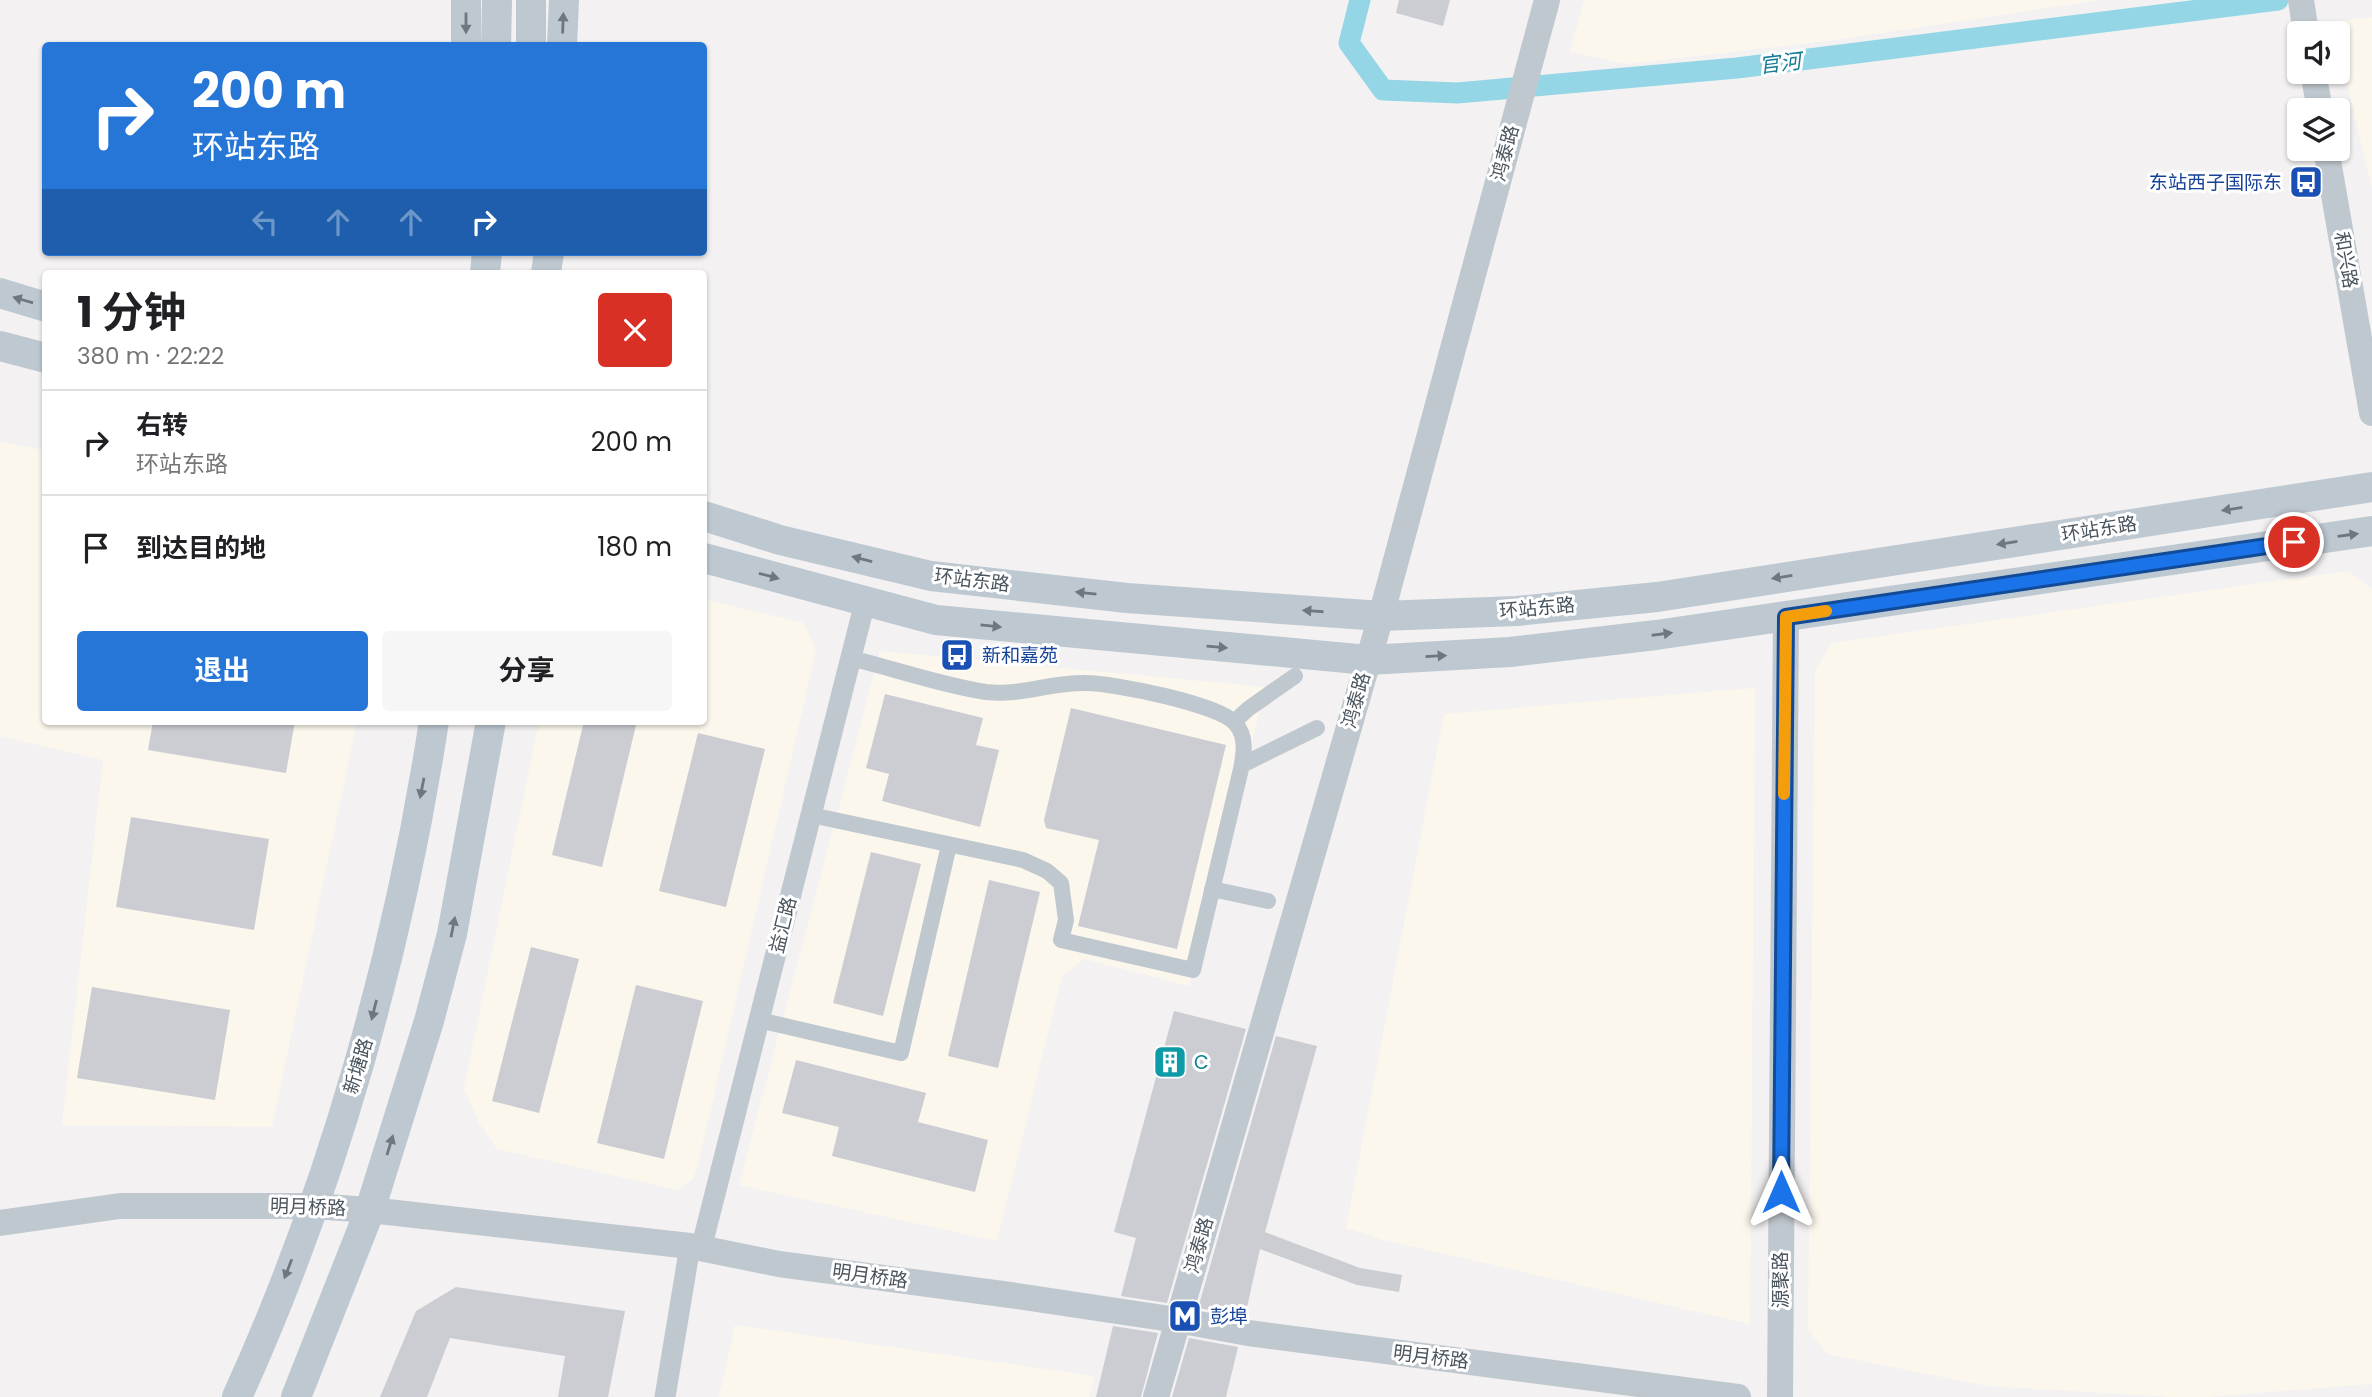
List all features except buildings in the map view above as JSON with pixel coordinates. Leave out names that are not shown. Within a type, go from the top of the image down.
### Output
[{"type":"main road","points":[[466,0],[466,42]]},
{"type":"main road","points":[[496,42],[497,0]]},
{"type":"main road","points":[[531,0],[531,42]]},
{"type":"main road","points":[[562,42],[564,0]]},
{"type":"main road","points":[[0,293],[42,306]]},
{"type":"main road","points":[[0,346],[42,357]]},
{"type":"main road","name":"环站东路","points":[[707,517],[780,540],[930,576],[1127,598],[1381,616],[1517,611],[1657,597],[2372,487]]},
{"type":"main road","name":"环站东路","points":[[707,559],[936,620],[1368,660],[1510,652],[1786,617],[2372,531]]},
{"type":"main road","name":"新塘路","points":[[237,1397],[313,1206],[343,1117],[376,1003],[402,897],[433,725]]},
{"type":"main road","points":[[296,1397],[370,1210],[429,1021],[452,934],[490,725]]},
{"type":"street","name":"鸿泰路","points":[[1156,1397],[1381,616],[1547,0]]},
{"type":"street","points":[[2301,0],[2304,21]]},
{"type":"street","name":"和兴路","points":[[2328,161],[2372,413]]},
{"type":"street","name":"益汇路","points":[[665,1397],[695,1247],[759,1020],[864,602]]},
{"type":"street","name":"源聚路","points":[[1780,1397],[1786,617]]},
{"type":"street","points":[[811,815],[1023,860],[1047,871],[1061,883],[1066,920],[1061,940],[1193,970],[1242,765],[1244,745],[1234,722],[1219,711],[1188,702],[1089,682],[1052,684],[1022,694],[985,692],[850,658]]},
{"type":"street","points":[[1234,722],[1295,676]]},
{"type":"street","points":[[1242,765],[1317,728]]},
{"type":"street","points":[[759,1020],[901,1053],[949,845]]},
{"type":"street","points":[[1213,889],[1268,901]]},
{"type":"street","name":"明月桥路","points":[[0,1223],[120,1206],[313,1206],[370,1210],[695,1247],[779,1264],[1177,1320],[1248,1333],[1738,1397]]},
{"type":"shaded area","points":[[1584,0],[2100,0],[1836,40],[1627,64],[1570,52]]},
{"type":"shaded area","points":[[2372,17],[2372,189],[2347,84],[2350,84],[2350,21],[2340,21]]},
{"type":"shaded area","points":[[0,442],[42,449],[42,725],[356,725],[272,1127],[62,1125],[103,760],[0,736]]},
{"type":"shaded area","points":[[2348,571],[2372,589],[2372,1384],[2207,1397],[2173,1397],[1987,1386],[1827,1354],[1808,1329],[1815,670],[1832,643]]},
{"type":"shaded area","points":[[707,600],[804,623],[816,650],[693,1179],[678,1190],[497,1149],[479,1123],[464,1089],[538,725],[707,725]]},
{"type":"shaded area","points":[[880,651],[1266,687],[1189,986],[1084,959],[1062,976],[997,1241],[739,1185]]},
{"type":"shaded area","points":[[1755,688],[1750,1324],[1384,1240],[1346,1228],[1444,714]]},
{"type":"shaded area","points":[[735,1325],[1095,1376],[1089,1397],[719,1397]]},
{"type":"waterway","name":"官河","points":[[1360,0],[1349,43],[1383,90],[1457,93],[1737,68],[2278,0]]},
{"type":"slow traffic","points":[[1784,794],[1786,617],[1826,611]]},
{"type":"place","name":"东站西子国际东","points":[[2306,182]]},
{"type":"place","name":"新和嘉苑","points":[[957,655]]},
{"type":"place","name":"C","points":[[1170,1062]]},
{"type":"place","name":"彭埠","points":[[1185,1316]]},
{"type":"route","points":[[1781,1192],[1786,617],[2294,542]]}]
